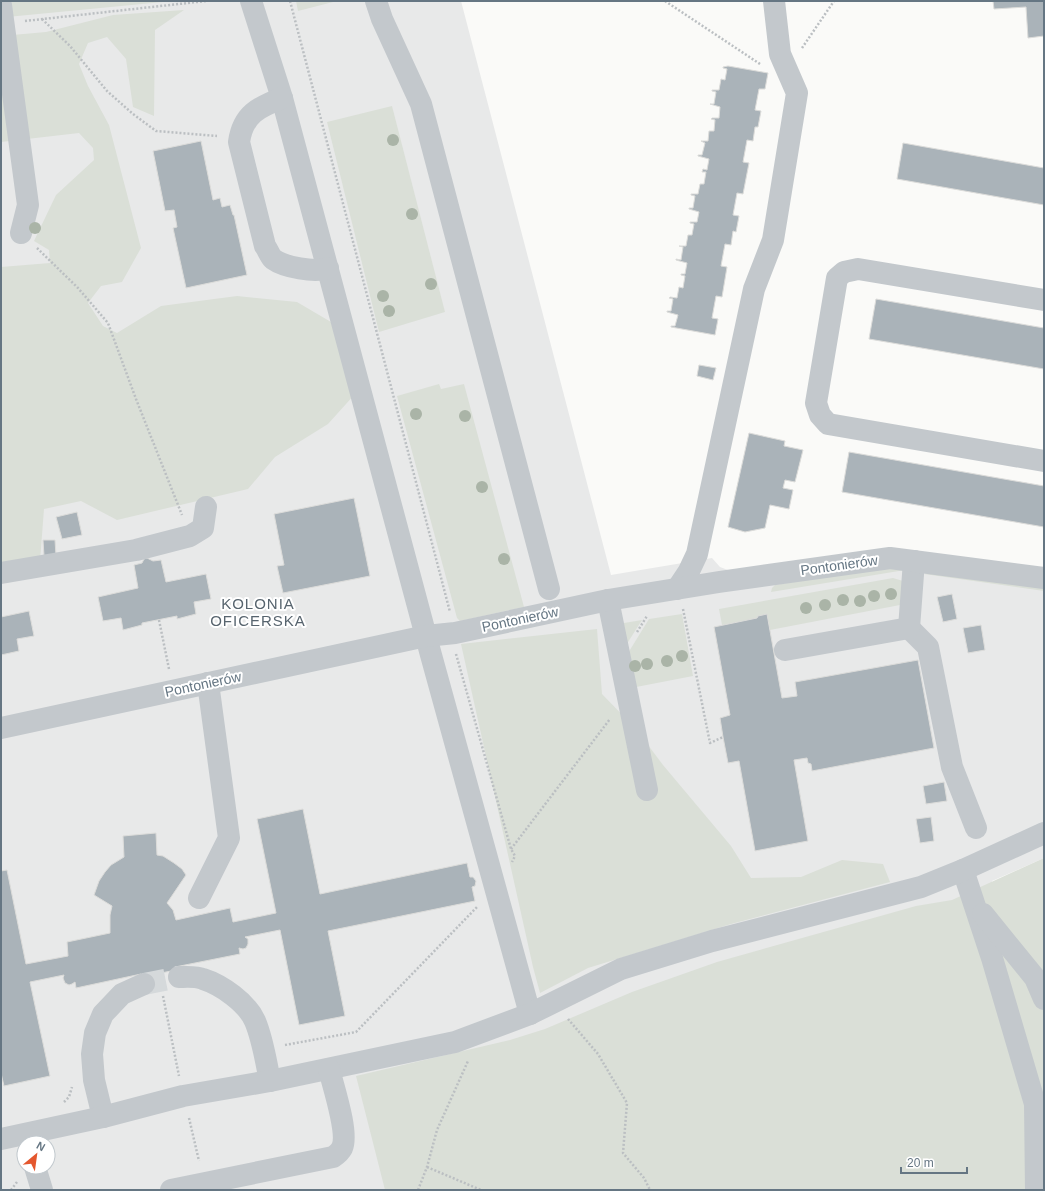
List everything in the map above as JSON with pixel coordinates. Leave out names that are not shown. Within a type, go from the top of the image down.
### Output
[{"type":"street","points":[[252,1],[282,98],[426,636],[530,1014]]},
{"type":"street","points":[[376,1],[382,20],[421,104],[549,589]]},
{"type":"street","points":[[677,599],[697,554],[754,289],[773,240],[797,93],[780,54],[774,1]]},
{"type":"street","points":[[2,14],[28,205],[21,233]]},
{"type":"street","points":[[282,98],[260,107],[249,117],[241,129],[239,142],[265,246],[272,259],[289,266],[321,271],[328,268]]},
{"type":"street","points":[[1044,300],[858,269],[844,272],[837,278],[816,403],[820,416],[828,424],[1044,461]]},
{"type":"street","points":[[1,573],[136,550],[190,536],[203,528],[206,507]]},
{"type":"street","points":[[697,554],[705,568],[719,582]]},
{"type":"street","name":"Pontonierów","points":[[1,728],[426,636],[455,633],[677,599],[719,582],[890,558],[1044,578]]},
{"type":"street","points":[[909,628],[914,561]]},
{"type":"street","points":[[610,610],[647,790]]},
{"type":"street","points":[[784,650],[909,628]]},
{"type":"street","points":[[909,628],[928,646],[952,767],[976,828]]},
{"type":"street","points":[[199,898],[229,838],[208,683]]},
{"type":"street","points":[[38,1135],[183,1096],[270,1081],[455,1042],[530,1014],[621,969],[712,941],[921,887],[963,870],[1044,833]]},
{"type":"street","points":[[963,870],[992,958],[1035,1104],[1036,1190]]},
{"type":"street","points":[[974,904],[1035,978],[1044,999]]},
{"type":"street","points":[[179,977],[202,978],[224,989],[238,999],[254,1020],[264,1049],[270,1081]]},
{"type":"street","points":[[103,1117],[94,1080],[92,1054],[95,1033],[103,1014],[122,994],[144,984]]},
{"type":"street","points":[[171,1190],[333,1157],[342,1149],[344,1138],[329,1069]]},
{"type":"street","points":[[1,1139],[16,1138]]},
{"type":"street","points":[[37,1175],[42,1190]]},
{"type":"path","points":[[2,14],[42,19],[206,1]]},
{"type":"path","points":[[290,1],[455,633],[455,648],[511,849],[515,856]]},
{"type":"path","points":[[665,1],[762,65]]},
{"type":"path","points":[[786,69],[796,58],[834,1]]},
{"type":"path","points":[[42,19],[70,46],[107,91],[133,114],[156,131],[240,138]]},
{"type":"path","points":[[21,233],[78,288],[108,323],[190,536]]},
{"type":"path","points":[[677,599],[683,609],[710,743],[723,738]]},
{"type":"path","points":[[610,610],[649,614]]},
{"type":"path","points":[[159,620],[173,691]]},
{"type":"path","points":[[511,849],[628,696]]},
{"type":"path","points":[[560,999],[561,1012],[598,1054],[627,1103],[622,1153],[644,1178],[650,1190]]},
{"type":"path","points":[[418,1190],[427,1167],[437,1130],[477,1040],[478,1033]]},
{"type":"path","points":[[427,1167],[481,1190]]},
{"type":"shaded area","points":[[1,1],[461,1],[611,575],[712,558],[720,567],[733,572],[886,549],[1044,569],[1044,858],[992,881],[1044,1190],[1,1190]]},
{"type":"shaded area","points":[[13,1],[173,1],[7,17]]},
{"type":"shaded area","points":[[296,1],[337,1],[298,11]]},
{"type":"shaded area","points":[[184,10],[155,30],[154,116],[133,107],[126,59],[107,37],[88,43],[79,64],[88,86],[109,125],[141,248],[122,282],[101,286],[88,303],[103,326],[117,333],[161,306],[237,296],[297,302],[331,322],[355,394],[328,424],[275,457],[248,489],[117,520],[81,501],[44,509],[40,561],[1,566],[1,267],[50,263],[49,250],[34,241],[56,195],[94,160],[93,148],[79,133],[1,142],[1,36],[46,32],[113,15]]},
{"type":"shaded area","points":[[392,106],[445,312],[379,332],[327,122]]},
{"type":"shaded area","points":[[439,384],[441,389],[464,384],[524,607],[460,621],[457,618],[397,396]]},
{"type":"shaded area","points":[[892,566],[905,570],[771,592],[775,585]]},
{"type":"shaded area","points":[[931,573],[1044,586],[1044,591],[924,574]]},
{"type":"shaded area","points":[[893,578],[903,581],[900,605],[770,630],[767,614],[758,616],[757,618],[722,625],[719,609]]},
{"type":"shaded area","points":[[682,614],[693,676],[631,688],[625,658],[649,619]]},
{"type":"shaded area","points":[[642,620],[623,650],[618,624]]},
{"type":"shaded area","points":[[597,629],[602,694],[636,729],[663,765],[731,846],[751,878],[801,877],[842,860],[883,864],[890,882],[731,924],[588,968],[540,993],[461,644]]},
{"type":"shaded area","points":[[1044,858],[1044,1190],[385,1190],[356,1076],[510,1040],[545,1029],[632,992],[717,962],[916,906],[952,900]]},
{"type":"building","points":[[993,1],[1044,1],[1044,36],[1028,38],[1026,7],[994,9]]},
{"type":"building","points":[[728,66],[768,73],[765,89],[759,89],[755,110],[761,111],[758,127],[755,127],[753,141],[747,140],[743,162],[749,163],[743,194],[737,193],[733,215],[739,216],[736,232],[733,231],[731,245],[725,244],[721,266],[727,267],[722,297],[716,296],[712,318],[718,319],[715,335],[671,327],[675,326],[678,315],[667,311],[671,311],[673,299],[669,298],[677,298],[679,287],[683,288],[685,276],[681,274],[685,274],[687,263],[676,259],[681,260],[683,247],[679,246],[686,246],[688,235],[692,235],[694,224],[690,222],[697,222],[699,212],[689,209],[693,208],[695,196],[691,194],[698,194],[700,184],[704,184],[706,172],[702,172],[703,169],[707,170],[709,159],[698,155],[702,155],[705,143],[701,141],[708,141],[709,131],[714,131],[715,120],[711,119],[719,118],[720,107],[710,104],[714,104],[716,92],[712,90],[719,90],[721,79],[725,80],[727,69],[723,67]]},
{"type":"building","points":[[201,141],[213,200],[220,198],[222,207],[230,205],[234,215],[247,275],[186,288],[173,228],[177,227],[174,210],[165,211],[153,151]]},
{"type":"building","points":[[903,143],[1044,168],[1044,205],[897,179]]},
{"type":"building","points":[[876,299],[1044,328],[1044,369],[869,339]]},
{"type":"building","points":[[699,365],[716,368],[713,380],[697,376]]},
{"type":"building","points":[[749,433],[785,441],[784,446],[803,450],[795,482],[785,480],[783,488],[793,490],[789,509],[770,505],[765,528],[745,532],[728,527]]},
{"type":"building","points":[[849,452],[1044,486],[1044,527],[842,492]]},
{"type":"building","points":[[354,498],[370,576],[283,593],[277,566],[284,565],[274,514]]},
{"type":"building","points":[[77,512],[82,535],[62,539],[56,517]]},
{"type":"building","points":[[43,540],[55,540],[56,556],[44,556]]},
{"type":"building","points":[[147,558],[153,561],[161,560],[166,582],[206,574],[211,599],[194,602],[196,614],[177,619],[177,616],[142,623],[142,625],[123,630],[121,618],[103,621],[98,597],[138,588],[134,565],[142,563],[144,559]]},
{"type":"building","points":[[952,594],[957,619],[943,622],[937,597]]},
{"type":"building","points":[[29,611],[34,636],[17,639],[19,651],[1,655],[1,617]]},
{"type":"building","points":[[767,614],[782,698],[797,696],[795,682],[918,660],[934,748],[812,771],[811,764],[808,763],[807,758],[794,760],[808,841],[755,851],[739,761],[728,763],[723,737],[720,718],[730,715],[714,627],[757,618],[758,616]]},
{"type":"building","points":[[981,625],[985,650],[968,653],[963,628]]},
{"type":"building","points":[[944,782],[947,801],[926,804],[923,786]]},
{"type":"building","points":[[303,809],[320,894],[467,863],[470,877],[473,877],[476,881],[475,886],[472,887],[475,901],[328,931],[345,1016],[299,1025],[280,930],[245,937],[248,939],[248,944],[246,948],[239,948],[240,954],[175,967],[176,970],[141,977],[141,974],[76,988],[75,982],[69,985],[65,983],[63,978],[64,975],[30,982],[50,1076],[4,1086],[1,1073],[1,871],[7,870],[26,964],[68,956],[67,942],[110,933],[110,915],[112,906],[94,895],[99,881],[105,872],[111,865],[124,857],[123,836],[156,833],[157,855],[163,856],[174,863],[182,869],[186,875],[167,903],[173,910],[176,920],[230,908],[233,922],[276,913],[257,819]]},
{"type":"building","points":[[931,817],[934,841],[920,843],[916,819]]},
{"type":"tunnel","points":[[144,984],[179,977]]},
{"type":"district","name":"KOLONIA OFICERSKA","points":[[258,612]]}]
